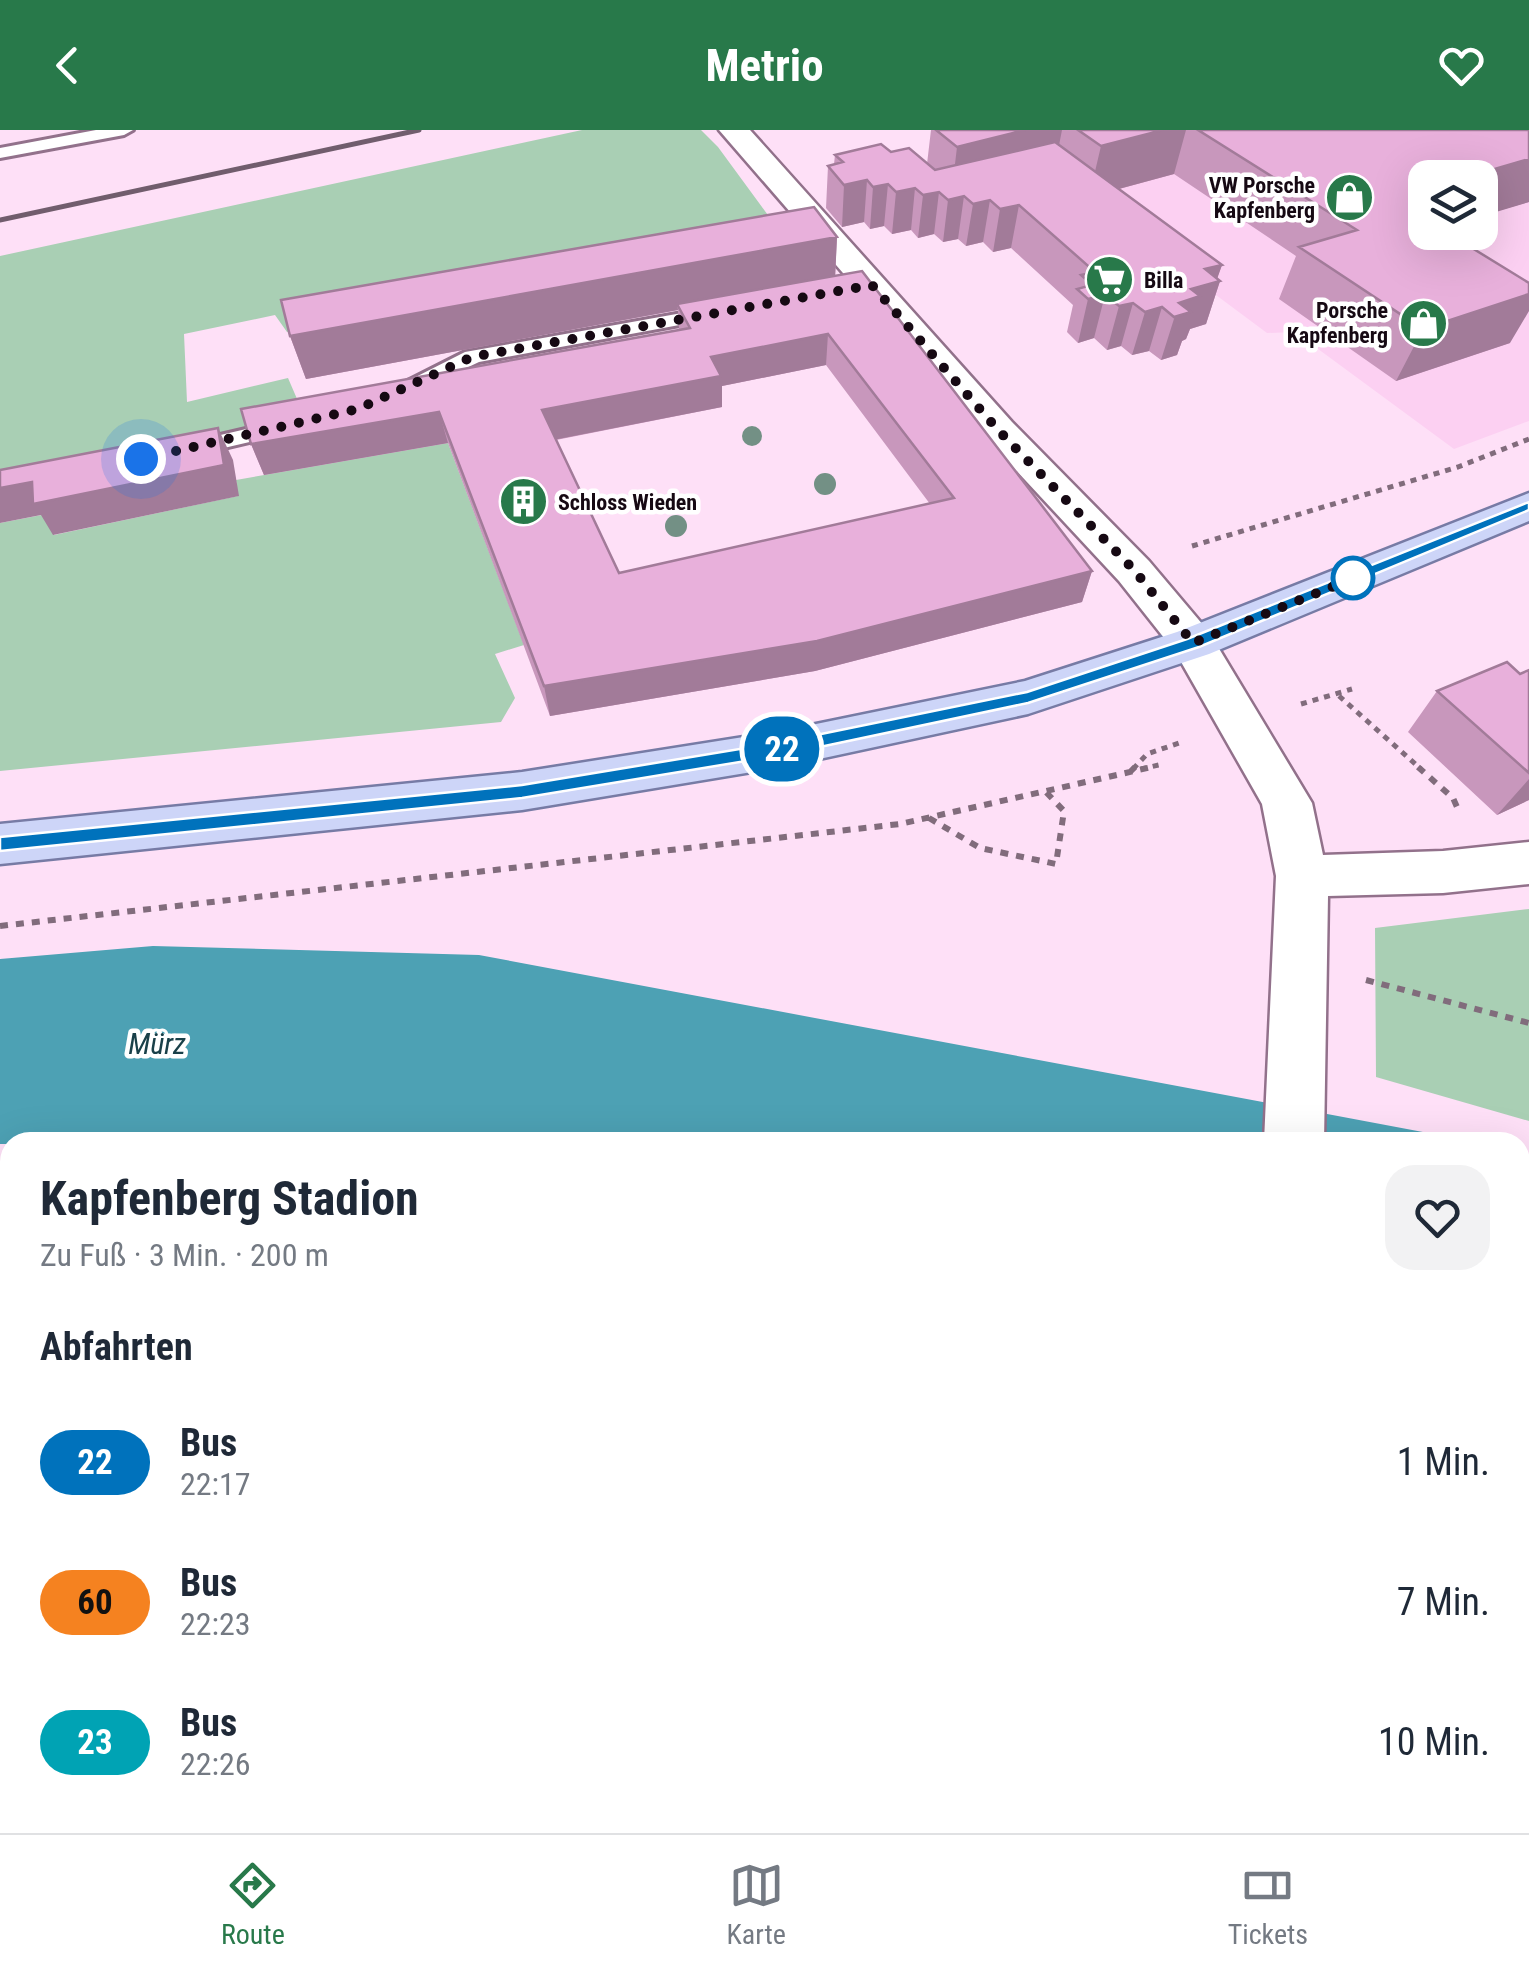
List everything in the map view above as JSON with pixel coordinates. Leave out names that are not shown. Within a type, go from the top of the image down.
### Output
[{"type":"main road","points":[[0,844],[522,791],[782,749],[1028,697],[1193,643],[1529,506]]},
{"type":"street","points":[[734,130],[863,286],[1134,570],[1193,643],[1287,803],[1302,876],[1294,1132]]},
{"type":"street","points":[[1302,876],[1443,872],[1529,863]]},
{"type":"lane","points":[[0,153],[124,130]]},
{"type":"lane","points":[[374,402],[472,357],[739,309]]},
{"type":"lane","points":[[154,456],[306,422]]},
{"type":"path","points":[[1189,546],[1458,468],[1529,439]]},
{"type":"path","points":[[1339,696],[1454,798],[1459,812]]},
{"type":"path","points":[[0,926],[900,824],[1163,764]]},
{"type":"path","points":[[928,818],[980,848],[1056,864],[1064,811],[1044,790]]},
{"type":"path","points":[[1300,962],[1435,1002],[1529,1023]]},
{"type":"shaded area","name":"Porsche Kapfenberg","points":[[1529,130],[1529,421],[1454,449],[1295,332],[1267,333],[1052,173]]},
{"type":"green space","points":[[582,130],[701,130],[718,147],[787,241],[287,332],[275,315],[184,334],[187,402],[288,378],[307,422],[0,488],[0,256]]},
{"type":"green space","points":[[448,443],[524,645],[495,654],[515,698],[501,722],[0,771],[0,523],[52,513],[54,535],[238,496],[236,480]]},
{"type":"green space","points":[[1529,909],[1529,1121],[1376,1077],[1375,928]]},
{"type":"water","name":"Mürz","points":[[153,946],[479,955],[1423,1132],[0,1132],[0,959]]},
{"type":"building","points":[[936,130],[1025,130],[957,147]]},
{"type":"building","points":[[1078,130],[1163,130],[1101,146]]},
{"type":"building","points":[[1198,130],[1529,130],[1529,159],[1498,168],[1498,160],[1408,160],[1408,250],[1475,250],[1529,283],[1529,294],[1423,329],[1299,247],[1357,230]]},
{"type":"building","points":[[1055,142],[1222,265],[1205,269],[1220,281],[1191,289],[1200,296],[1179,303],[1191,312],[1174,317],[1162,307],[1145,312],[1133,303],[1119,306],[1105,295],[1088,299],[1077,289],[1092,285],[1081,275],[1095,272],[1019,205],[1000,209],[990,200],[973,204],[964,196],[948,200],[939,192],[923,195],[915,188],[896,192],[888,184],[873,187],[867,180],[844,185],[828,166],[843,162],[835,155],[881,144],[891,152],[909,148],[935,170]]},
{"type":"building","points":[[814,207],[837,237],[290,336],[281,300]]},
{"type":"building","name":"Schloss Wieden","points":[[862,271],[1092,571],[817,641],[544,686],[439,412],[251,444],[241,409],[690,328],[677,304]],"holes":[[[828,334],[954,498],[619,573],[542,410],[721,376],[711,357]]]},
{"type":"building","points":[[218,428],[224,465],[33,504],[32,482],[0,488],[0,470]]},
{"type":"building","points":[[1507,662],[1520,674],[1529,670],[1529,773],[1437,691]]},
{"type":"railway","points":[[0,220],[419,130]]},
{"type":"bus line","name":"22","points":[[0,844],[522,791],[782,749],[1028,697],[1193,643],[1529,506]]},
{"type":"place","name":"VW Porsche Kapfenberg","points":[[1350,198]]},
{"type":"place","name":"Billa","points":[[1109,280]]},
{"type":"place","name":"Porsche Kapfenberg","points":[[1423,323]]},
{"type":"place","name":"Schloss Wieden","points":[[523,502]]},
{"type":"route","points":[[141,459],[358,409],[472,357],[872,285],[998,430],[1134,570],[1193,643],[1362,575],[1353,578]]}]
